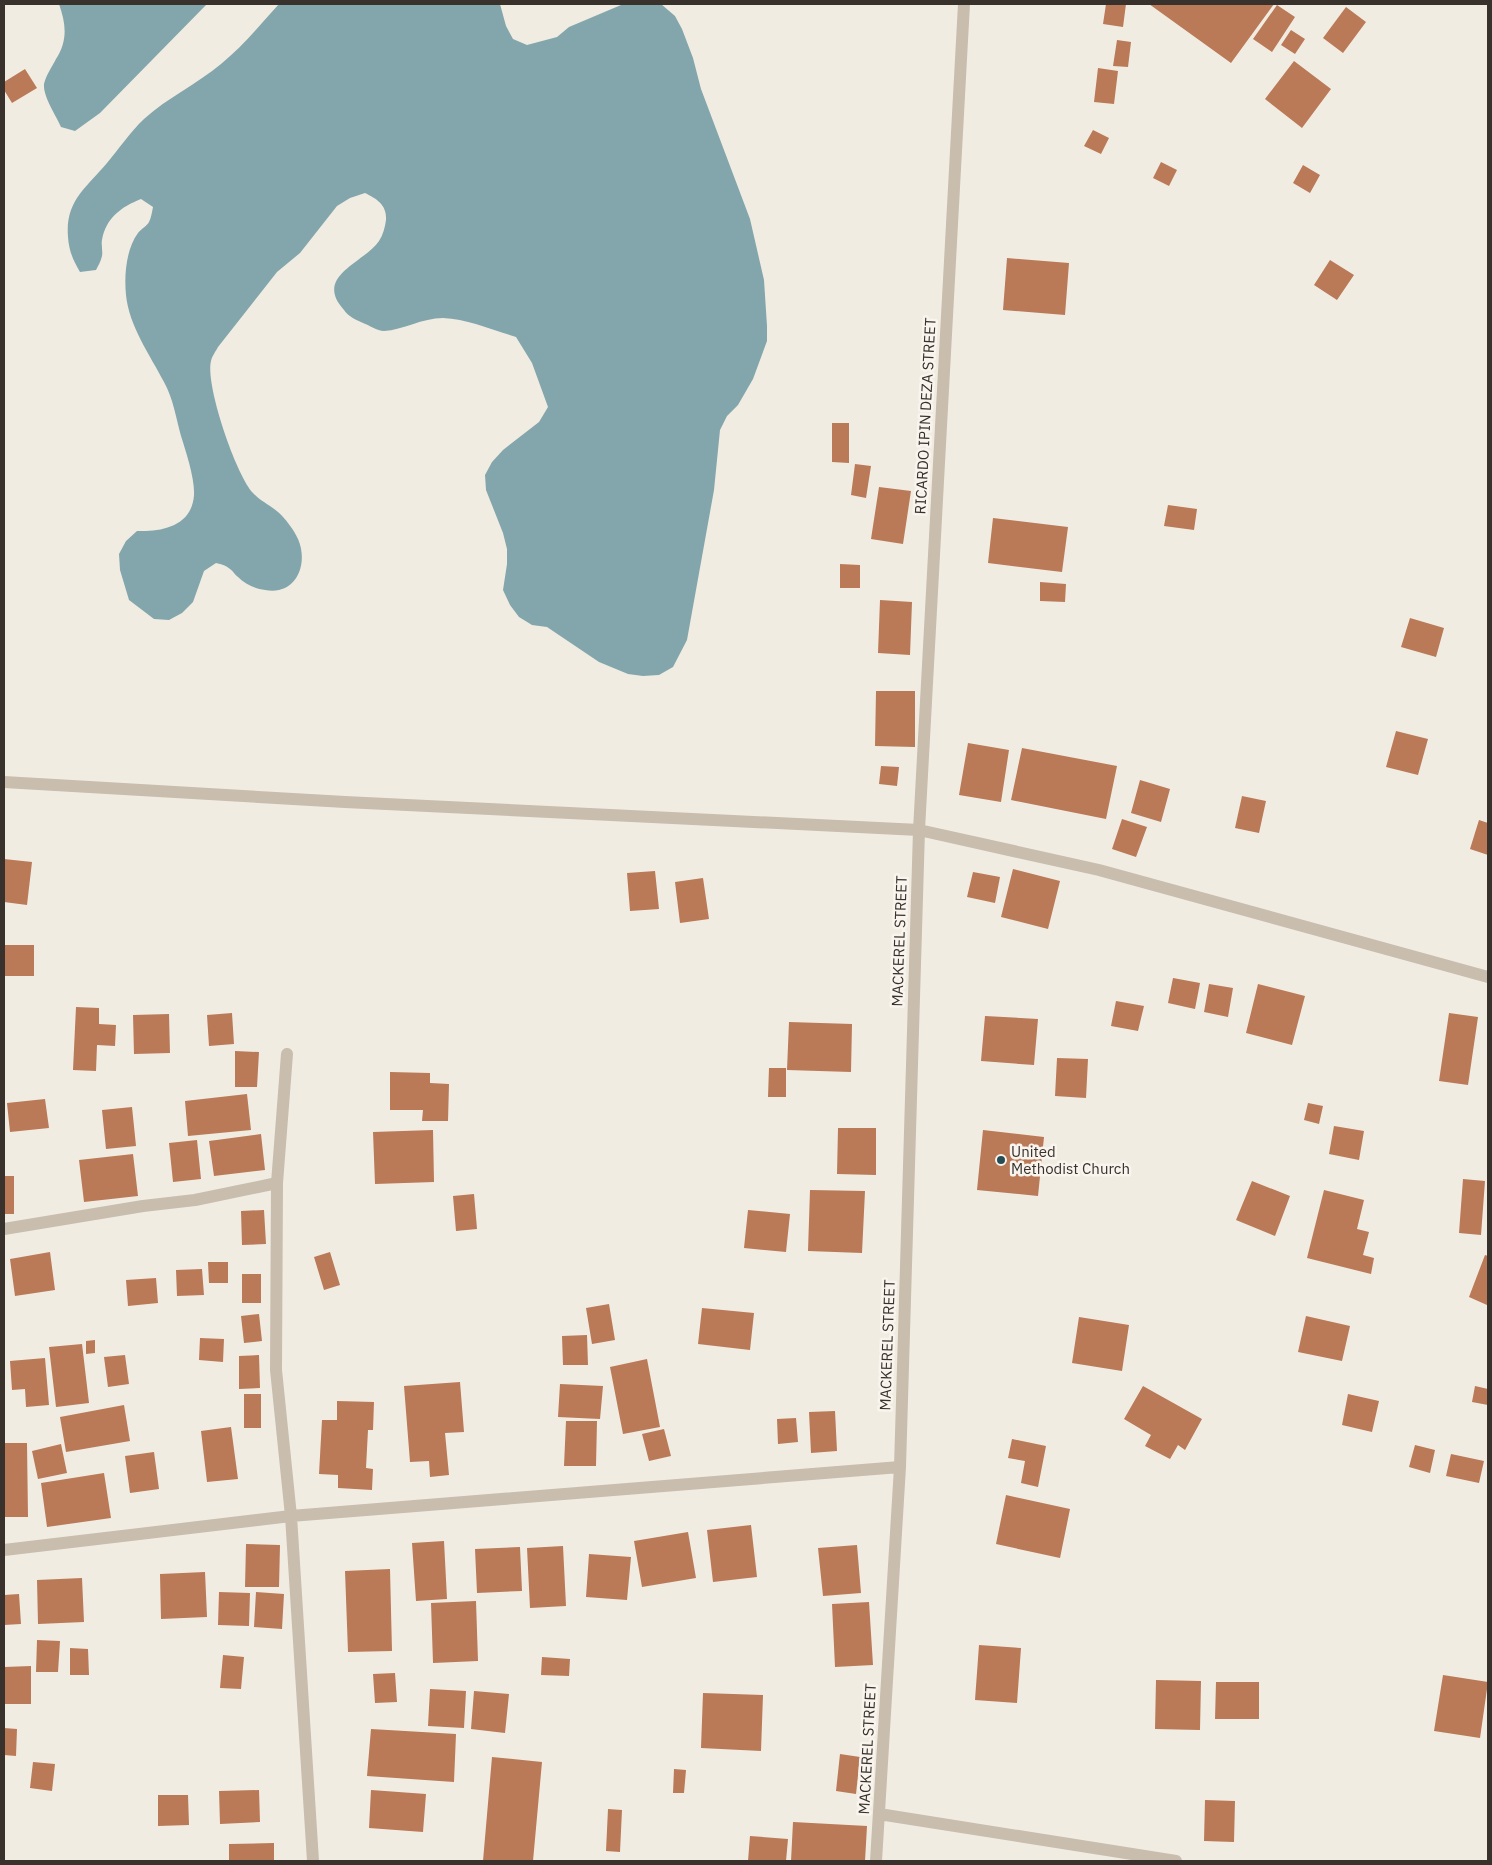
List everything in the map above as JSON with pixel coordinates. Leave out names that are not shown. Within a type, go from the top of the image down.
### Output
[{"type":"street","name":"RICARDO IPIN DEZA STREET","points":[[919,830],[964,4]]},
{"type":"street","points":[[4,782],[919,830],[1100,870],[1488,977]]},
{"type":"street","name":"MACKEREL STREET","points":[[876,1861],[900,1467],[919,830]]},
{"type":"street","points":[[286,1054],[277,1183],[276,1370],[291,1516],[313,1861]]},
{"type":"street","points":[[4,1229],[143,1206],[195,1200],[277,1183]]},
{"type":"street","points":[[4,1550],[291,1516],[900,1467]]},
{"type":"street","points":[[879,1814],[1176,1861]]},
{"type":"water","points":[[59,4],[207,4],[100,113],[75,131],[61,127],[44,89],[46,77],[63,45],[65,32]]},
{"type":"water","points":[[279,4],[500,4],[506,26],[513,39],[527,45],[557,37],[569,27],[621,5],[661,4],[675,16],[693,58],[701,89],[750,219],[764,280],[767,341],[753,379],[738,405],[727,416],[720,430],[714,490],[687,640],[673,667],[659,675],[643,676],[628,674],[599,662],[547,627],[532,625],[519,617],[510,605],[503,590],[507,549],[503,533],[486,490],[485,475],[492,462],[503,450],[539,422],[548,407],[532,363],[516,337],[471,323],[443,318],[428,320],[398,329],[381,331],[358,321],[346,312],[336,298],[334,288],[337,279],[379,241],[386,223],[383,206],[365,193],[350,198],[337,206],[300,253],[277,272],[218,347],[211,361],[210,373],[217,409],[238,468],[253,493],[281,515],[298,539],[302,558],[301,568],[297,576],[285,588],[276,591],[261,589],[247,584],[229,568],[216,563],[204,571],[193,602],[182,613],[169,620],[154,619],[129,600],[120,570],[119,554],[126,541],[137,531],[165,528],[182,520],[188,514],[194,495],[190,466],[170,395],[131,318],[126,295],[125,280],[128,255],[134,239],[149,222],[153,207],[141,199],[115,214],[104,232],[102,256],[96,270],[80,272],[69,247],[68,225],[70,214],[78,196],[139,124],[162,104],[221,64],[244,43]]},
{"type":"building","points":[[1106,4],[1126,4],[1123,27],[1103,24]]},
{"type":"building","points":[[1149,4],[1274,4],[1231,63]]},
{"type":"building","points":[[1277,5],[1295,17],[1272,52],[1253,39]]},
{"type":"building","points":[[1346,7],[1366,22],[1343,53],[1323,38]]},
{"type":"building","points":[[1291,30],[1305,39],[1295,54],[1281,45]]},
{"type":"building","points":[[1117,40],[1131,42],[1128,67],[1113,66]]},
{"type":"building","points":[[1294,61],[1331,89],[1302,128],[1265,99]]},
{"type":"building","points":[[1098,68],[1118,71],[1114,104],[1094,102]]},
{"type":"building","points":[[25,69],[37,88],[12,103],[4,90],[4,82]]},
{"type":"building","points":[[1093,130],[1109,138],[1101,154],[1084,146]]},
{"type":"building","points":[[1161,162],[1177,170],[1169,186],[1153,178]]},
{"type":"building","points":[[1303,165],[1320,175],[1310,193],[1293,183]]},
{"type":"building","points":[[1007,258],[1069,263],[1065,315],[1003,310]]},
{"type":"building","points":[[1330,260],[1354,275],[1337,300],[1314,285]]},
{"type":"building","points":[[832,423],[849,423],[849,463],[832,462]]},
{"type":"building","points":[[855,464],[871,466],[866,498],[851,495]]},
{"type":"building","points":[[879,487],[911,491],[903,544],[871,539]]},
{"type":"building","points":[[1168,505],[1197,509],[1194,530],[1164,526]]},
{"type":"building","points":[[993,518],[1068,527],[1062,572],[988,563]]},
{"type":"building","points":[[840,564],[860,565],[860,588],[840,588]]},
{"type":"building","points":[[1040,582],[1066,584],[1065,602],[1040,601]]},
{"type":"building","points":[[880,600],[912,602],[910,655],[878,653]]},
{"type":"building","points":[[1410,618],[1444,628],[1436,657],[1401,647]]},
{"type":"building","points":[[876,691],[915,691],[915,747],[875,746]]},
{"type":"building","points":[[1396,731],[1428,739],[1418,775],[1386,767]]},
{"type":"building","points":[[968,743],[1009,750],[1001,802],[959,795]]},
{"type":"building","points":[[1022,748],[1117,766],[1106,819],[1011,800]]},
{"type":"building","points":[[881,766],[899,767],[897,786],[879,784]]},
{"type":"building","points":[[1140,780],[1170,789],[1161,822],[1131,813]]},
{"type":"building","points":[[1242,796],[1266,801],[1259,833],[1235,828]]},
{"type":"building","points":[[1122,819],[1147,827],[1136,857],[1112,849]]},
{"type":"building","points":[[1479,820],[1488,823],[1488,855],[1470,849]]},
{"type":"building","points":[[4,859],[32,862],[27,905],[4,902]]},
{"type":"building","points":[[1013,869],[1060,881],[1048,929],[1001,917]]},
{"type":"building","points":[[655,871],[659,909],[630,911],[627,873]]},
{"type":"building","points":[[973,872],[1000,877],[995,903],[967,897]]},
{"type":"building","points":[[703,878],[709,919],[680,923],[675,882]]},
{"type":"building","points":[[4,945],[34,945],[34,976],[4,976]]},
{"type":"building","points":[[1173,978],[1200,983],[1195,1009],[1168,1003]]},
{"type":"building","points":[[1209,984],[1233,988],[1228,1017],[1204,1012]]},
{"type":"building","points":[[1258,984],[1305,996],[1292,1045],[1246,1033]]},
{"type":"building","points":[[1116,1001],[1144,1006],[1138,1031],[1111,1026]]},
{"type":"building","points":[[76,1007],[99,1008],[99,1024],[116,1025],[115,1046],[97,1045],[96,1071],[73,1070]]},
{"type":"building","points":[[232,1013],[234,1044],[209,1046],[207,1015]]},
{"type":"building","points":[[1449,1013],[1478,1017],[1468,1085],[1439,1081]]},
{"type":"building","points":[[169,1014],[170,1053],[134,1054],[133,1015]]},
{"type":"building","points":[[985,1016],[1038,1019],[1034,1065],[981,1061]]},
{"type":"building","points":[[789,1022],[852,1024],[851,1072],[787,1070]]},
{"type":"building","points":[[235,1051],[259,1052],[257,1087],[235,1087]]},
{"type":"building","points":[[1057,1058],[1088,1059],[1086,1098],[1055,1096]]},
{"type":"building","points":[[769,1068],[786,1068],[786,1097],[768,1097]]},
{"type":"building","points":[[390,1072],[430,1073],[430,1083],[449,1084],[448,1121],[422,1121],[423,1110],[390,1110]]},
{"type":"building","points":[[247,1094],[251,1130],[188,1136],[185,1101]]},
{"type":"building","points":[[45,1099],[49,1128],[10,1132],[7,1103]]},
{"type":"building","points":[[1308,1103],[1323,1106],[1319,1124],[1304,1120]]},
{"type":"building","points":[[132,1107],[136,1146],[106,1149],[102,1110]]},
{"type":"building","points":[[1334,1126],[1364,1131],[1359,1160],[1329,1154]]},
{"type":"building","points":[[838,1128],[876,1128],[876,1175],[837,1174]]},
{"type":"building","points":[[433,1130],[434,1182],[375,1184],[373,1132]]},
{"type":"building","points":[[983,1130],[1044,1137],[1038,1196],[977,1190]]},
{"type":"building","points":[[261,1134],[265,1170],[214,1176],[209,1141]]},
{"type":"building","points":[[197,1140],[201,1179],[173,1182],[169,1143]]},
{"type":"building","points":[[133,1154],[138,1196],[84,1202],[79,1160]]},
{"type":"building","points":[[4,1176],[14,1176],[14,1214],[4,1214]]},
{"type":"building","points":[[1463,1179],[1485,1181],[1481,1235],[1459,1233]]},
{"type":"building","points":[[1252,1181],[1290,1196],[1275,1236],[1236,1220]]},
{"type":"building","points":[[810,1190],[865,1191],[862,1253],[808,1251]]},
{"type":"building","points":[[1324,1190],[1364,1200],[1357,1229],[1369,1232],[1363,1255],[1374,1258],[1371,1274],[1307,1258]]},
{"type":"building","points":[[474,1194],[477,1229],[456,1231],[453,1196]]},
{"type":"building","points":[[264,1210],[266,1244],[242,1245],[241,1211]]},
{"type":"building","points":[[748,1210],[790,1214],[786,1252],[744,1248]]},
{"type":"building","points":[[50,1252],[55,1290],[15,1296],[10,1259]]},
{"type":"building","points":[[330,1252],[340,1285],[324,1290],[314,1257]]},
{"type":"building","points":[[1485,1255],[1488,1256],[1487,1305],[1469,1297]]},
{"type":"building","points":[[208,1262],[228,1262],[228,1283],[209,1283]]},
{"type":"building","points":[[202,1269],[204,1295],[177,1296],[176,1270]]},
{"type":"building","points":[[242,1274],[261,1274],[261,1303],[242,1303]]},
{"type":"building","points":[[156,1278],[158,1303],[128,1306],[126,1280]]},
{"type":"building","points":[[609,1304],[615,1340],[592,1344],[586,1308]]},
{"type":"building","points":[[702,1308],[754,1313],[750,1350],[698,1344]]},
{"type":"building","points":[[259,1314],[262,1341],[244,1343],[241,1316]]},
{"type":"building","points":[[1306,1316],[1350,1326],[1342,1361],[1298,1352]]},
{"type":"building","points":[[1079,1317],[1129,1325],[1122,1371],[1072,1363]]},
{"type":"building","points":[[587,1335],[588,1365],[563,1365],[562,1336]]},
{"type":"building","points":[[200,1338],[224,1339],[223,1362],[199,1360]]},
{"type":"building","points":[[95,1340],[95,1353],[86,1354],[86,1341]]},
{"type":"building","points":[[82,1344],[89,1403],[56,1407],[49,1347]]},
{"type":"building","points":[[125,1355],[129,1384],[108,1387],[104,1357]]},
{"type":"building","points":[[259,1355],[260,1388],[239,1389],[239,1356]]},
{"type":"building","points":[[45,1358],[49,1405],[26,1407],[25,1389],[12,1390],[10,1361]]},
{"type":"building","points":[[647,1359],[660,1427],[623,1434],[610,1367]]},
{"type":"building","points":[[460,1382],[464,1432],[445,1433],[449,1475],[430,1477],[429,1461],[410,1462],[404,1386]]},
{"type":"building","points":[[560,1384],[603,1386],[600,1419],[558,1417]]},
{"type":"building","points":[[1143,1386],[1202,1419],[1185,1450],[1178,1445],[1170,1459],[1145,1446],[1151,1435],[1124,1419]]},
{"type":"building","points":[[1475,1386],[1488,1389],[1488,1405],[1472,1402]]},
{"type":"building","points":[[244,1394],[261,1394],[261,1428],[244,1428]]},
{"type":"building","points":[[1348,1394],[1379,1401],[1372,1432],[1342,1425]]},
{"type":"building","points":[[337,1401],[374,1402],[373,1430],[368,1430],[366,1468],[373,1469],[372,1490],[338,1488],[338,1475],[319,1474],[322,1420],[337,1420]]},
{"type":"building","points":[[124,1405],[130,1441],[66,1452],[60,1417]]},
{"type":"building","points":[[835,1411],[837,1451],[811,1453],[809,1412]]},
{"type":"building","points":[[796,1418],[798,1442],[778,1444],[777,1419]]},
{"type":"building","points":[[566,1421],[597,1421],[596,1466],[564,1466]]},
{"type":"building","points":[[231,1427],[238,1479],[207,1482],[201,1431]]},
{"type":"building","points":[[664,1429],[671,1456],[649,1461],[642,1434]]},
{"type":"building","points":[[1012,1439],[1046,1446],[1038,1487],[1021,1483],[1025,1461],[1008,1458]]},
{"type":"building","points":[[4,1443],[27,1443],[28,1517],[4,1517]]},
{"type":"building","points":[[61,1444],[67,1473],[38,1479],[32,1451]]},
{"type":"building","points":[[1415,1445],[1435,1450],[1430,1473],[1409,1467]]},
{"type":"building","points":[[154,1452],[159,1489],[130,1493],[125,1456]]},
{"type":"building","points":[[1451,1454],[1484,1461],[1479,1483],[1446,1476]]},
{"type":"building","points":[[104,1473],[111,1518],[47,1527],[41,1483]]},
{"type":"building","points":[[1006,1495],[1070,1509],[1060,1558],[996,1544]]},
{"type":"building","points":[[751,1525],[757,1577],[713,1582],[707,1530]]},
{"type":"building","points":[[688,1532],[696,1578],[642,1587],[634,1541]]},
{"type":"building","points":[[444,1541],[447,1599],[416,1601],[412,1543]]},
{"type":"building","points":[[246,1544],[280,1545],[279,1587],[245,1587]]},
{"type":"building","points":[[857,1545],[861,1593],[823,1596],[818,1548]]},
{"type":"building","points":[[563,1546],[566,1606],[530,1608],[527,1548]]},
{"type":"building","points":[[520,1547],[522,1591],[477,1593],[475,1549]]},
{"type":"building","points":[[589,1554],[631,1557],[627,1600],[586,1597]]},
{"type":"building","points":[[390,1569],[392,1651],[348,1652],[345,1571]]},
{"type":"building","points":[[205,1572],[207,1617],[161,1619],[160,1574]]},
{"type":"building","points":[[82,1578],[84,1622],[38,1624],[37,1580]]},
{"type":"building","points":[[219,1592],[250,1593],[249,1626],[218,1625]]},
{"type":"building","points":[[256,1592],[284,1594],[282,1629],[254,1627]]},
{"type":"building","points":[[19,1594],[21,1624],[4,1625],[4,1595]]},
{"type":"building","points":[[476,1601],[478,1661],[433,1663],[431,1603]]},
{"type":"building","points":[[869,1602],[873,1665],[835,1667],[832,1604]]},
{"type":"building","points":[[37,1640],[60,1641],[58,1672],[36,1672]]},
{"type":"building","points":[[979,1645],[1021,1648],[1017,1703],[975,1700]]},
{"type":"building","points":[[70,1648],[88,1649],[89,1675],[70,1675]]},
{"type":"building","points":[[223,1655],[244,1657],[241,1689],[220,1688]]},
{"type":"building","points":[[542,1657],[570,1659],[569,1676],[541,1675]]},
{"type":"building","points":[[31,1666],[31,1704],[4,1704],[4,1667]]},
{"type":"building","points":[[395,1673],[397,1702],[375,1703],[373,1674]]},
{"type":"building","points":[[1443,1675],[1488,1682],[1480,1738],[1434,1731]]},
{"type":"building","points":[[1156,1680],[1201,1681],[1200,1730],[1155,1729]]},
{"type":"building","points":[[1216,1682],[1259,1682],[1259,1719],[1215,1719]]},
{"type":"building","points":[[430,1689],[466,1691],[464,1728],[428,1726]]},
{"type":"building","points":[[474,1691],[509,1694],[505,1733],[471,1729]]},
{"type":"building","points":[[703,1693],[763,1695],[761,1751],[701,1748]]},
{"type":"building","points":[[4,1728],[17,1729],[16,1756],[4,1755]]},
{"type":"building","points":[[371,1729],[456,1734],[454,1782],[367,1776]]},
{"type":"building","points":[[840,1754],[860,1757],[856,1794],[836,1791]]},
{"type":"building","points":[[492,1757],[542,1762],[533,1861],[483,1861]]},
{"type":"building","points":[[33,1762],[55,1764],[52,1791],[30,1788]]},
{"type":"building","points":[[674,1769],[686,1770],[684,1793],[673,1793]]},
{"type":"building","points":[[259,1790],[260,1822],[220,1824],[219,1791]]},
{"type":"building","points":[[371,1790],[426,1794],[423,1832],[369,1828]]},
{"type":"building","points":[[158,1795],[188,1795],[189,1825],[158,1826]]},
{"type":"building","points":[[1205,1800],[1235,1801],[1234,1842],[1204,1841]]},
{"type":"building","points":[[608,1809],[622,1810],[620,1852],[606,1851]]},
{"type":"building","points":[[793,1822],[867,1826],[865,1861],[791,1861]]},
{"type":"building","points":[[750,1836],[788,1839],[786,1861],[748,1861]]},
{"type":"building","points":[[274,1843],[274,1861],[229,1861],[229,1844]]},
{"type":"place","name":"United Methodist Church","points":[[1001,1160]]}]
